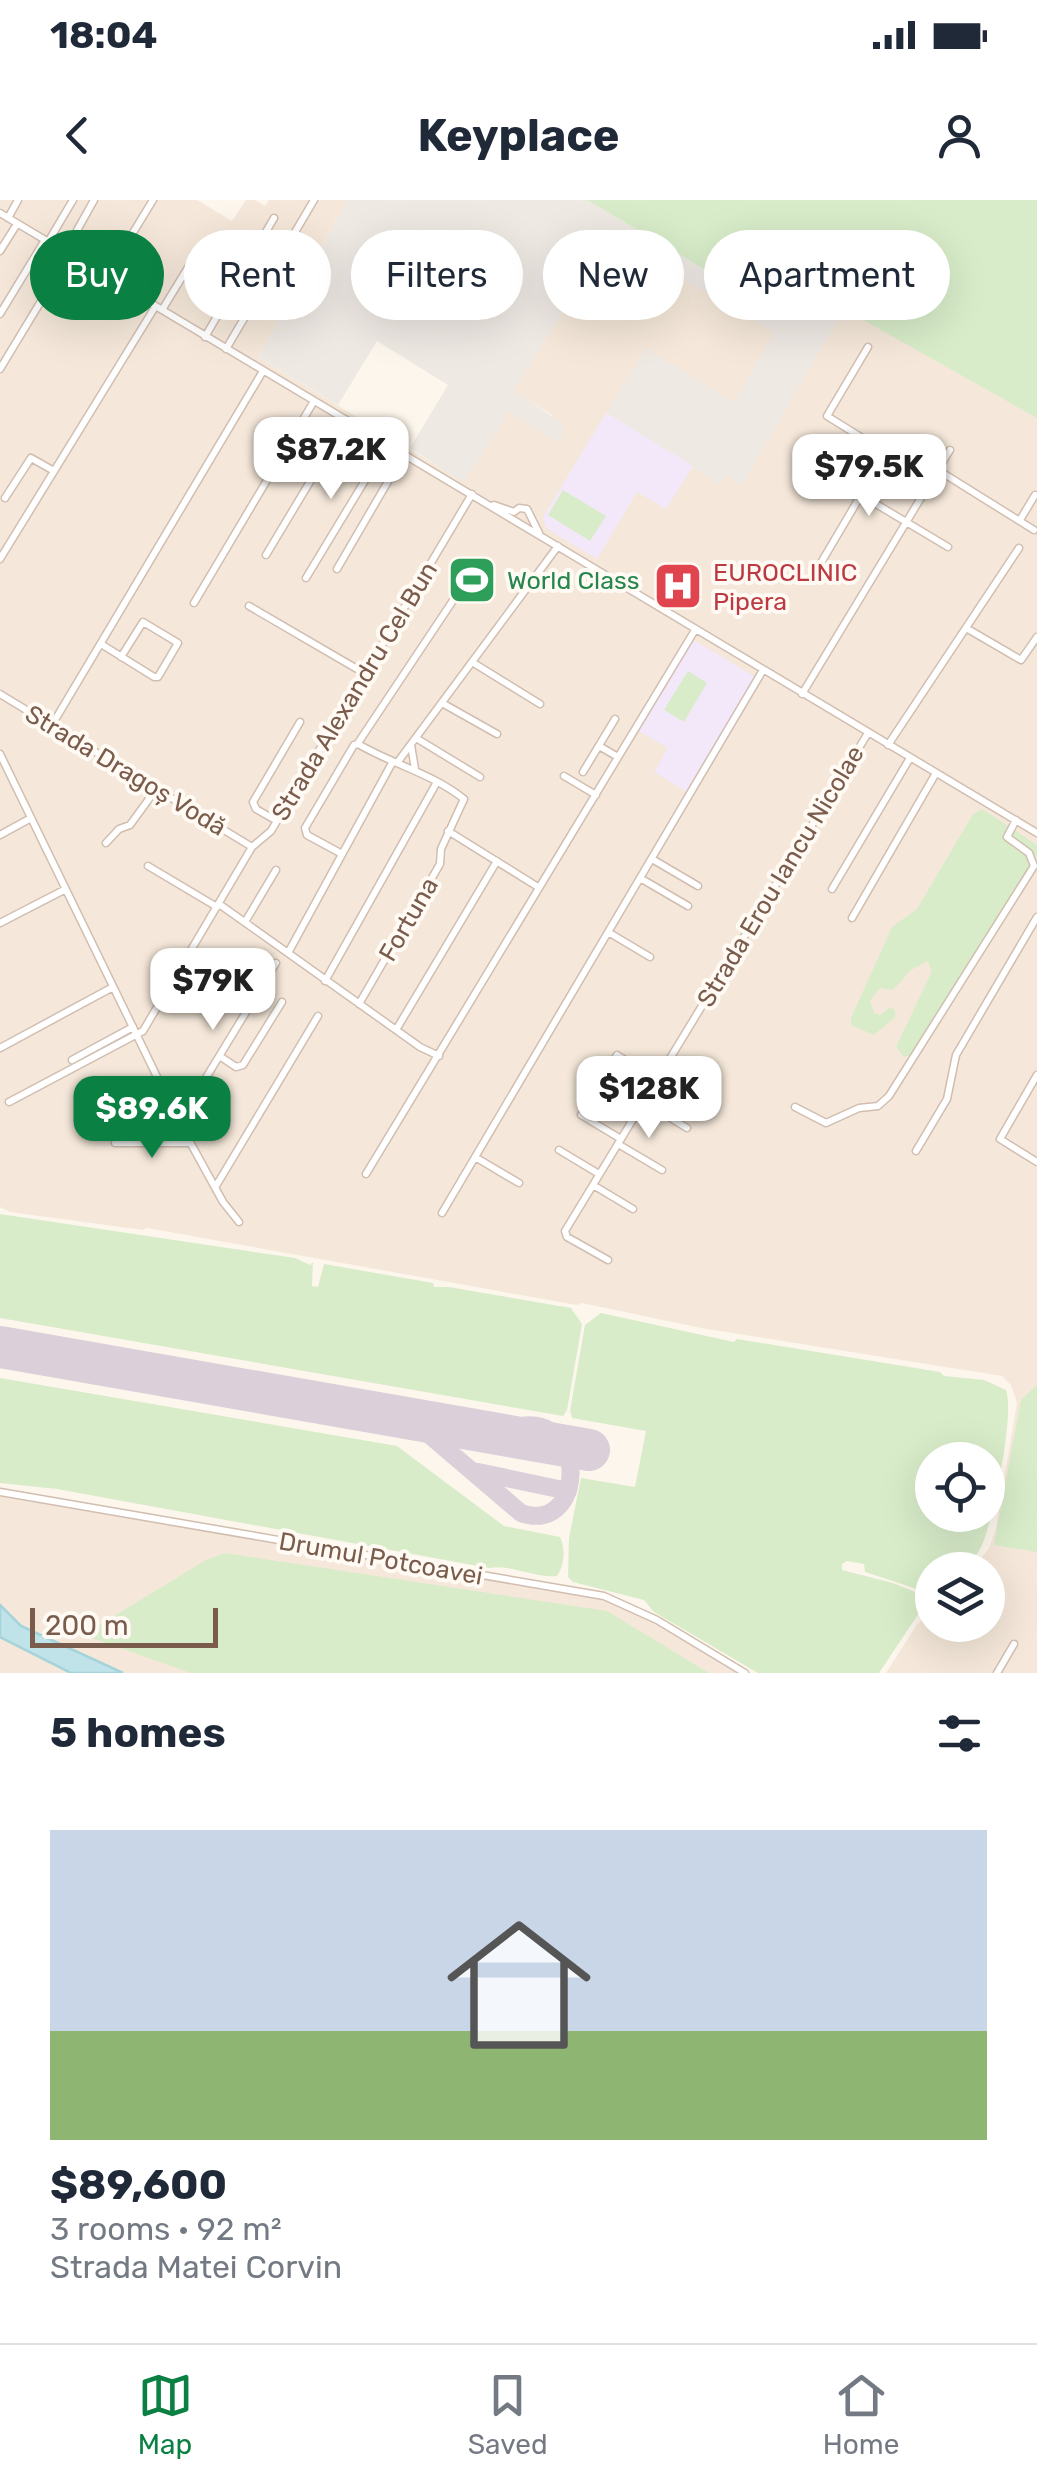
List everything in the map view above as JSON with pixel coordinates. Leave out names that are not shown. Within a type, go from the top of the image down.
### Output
[{"type":"street","points":[[4,216],[18,200]]},
{"type":"street","points":[[53,230],[72,200]]},
{"type":"street","points":[[79,230],[94,200]]},
{"type":"street","points":[[134,230],[152,200]]},
{"type":"street","points":[[226,349],[314,200]]},
{"type":"street","name":"Strada Erou Iancu Nicolae","points":[[4,216],[30,232]]},
{"type":"street","points":[[205,337],[274,218]]},
{"type":"street","points":[[0,251],[17,224]]},
{"type":"street","points":[[0,314],[30,266]]},
{"type":"street","points":[[164,300],[184,271]]},
{"type":"street","name":"Strada Erou Iancu Nicolae","points":[[164,312],[1037,833]]},
{"type":"street","points":[[0,369],[30,317]]},
{"type":"street","points":[[0,558],[150,320]]},
{"type":"street","points":[[868,348],[827,416],[932,481]]},
{"type":"street","points":[[52,725],[263,370]]},
{"type":"street","points":[[194,602],[314,401]]},
{"type":"street","points":[[266,554],[347,420]]},
{"type":"street","points":[[306,578],[387,444]]},
{"type":"street","points":[[802,694],[950,450]]},
{"type":"street","points":[[337,569],[404,454]]},
{"type":"street","points":[[6,498],[31,458],[54,471]]},
{"type":"street","points":[[938,470],[1034,530]]},
{"type":"street","name":"Strada Alexandru Cel Bun","points":[[134,1031],[143,1032],[252,847],[271,831],[472,494]]},
{"type":"street","points":[[812,578],[861,495],[948,547]]},
{"type":"street","points":[[1020,520],[1034,495]]},
{"type":"street","name":"Strada Erou Iancu Nicolae","points":[[516,519],[519,508],[527,509],[541,535]]},
{"type":"street","points":[[516,519],[530,520]]},
{"type":"street","points":[[288,954],[394,763],[558,546]]},
{"type":"street","points":[[888,744],[1020,548]]},
{"type":"street","points":[[342,854],[306,834],[305,828],[354,745],[454,598]]},
{"type":"street","points":[[248,606],[365,674]]},
{"type":"street","points":[[100,644],[121,657],[158,677],[178,642],[143,622],[121,657]]},
{"type":"street","points":[[966,628],[1021,660],[1037,637]]},
{"type":"street","points":[[366,1174],[695,630]]},
{"type":"street","points":[[472,662],[540,704]]},
{"type":"street","points":[[442,1213],[764,670]]},
{"type":"street","name":"Strada Dragoș Vodă","points":[[0,694],[252,847]]},
{"type":"street","points":[[442,703],[497,734]]},
{"type":"street","points":[[583,772],[616,718]]},
{"type":"street","points":[[277,821],[256,809],[253,802],[300,722]]},
{"type":"street","name":"Strada Erou Iancu Nicolae","points":[[608,1260],[565,1234],[868,732]]},
{"type":"street","points":[[413,741],[415,769]]},
{"type":"street","points":[[413,741],[480,778]]},
{"type":"street","points":[[325,980],[437,782],[358,744]]},
{"type":"street","points":[[599,746],[618,757]]},
{"type":"street","points":[[1,757],[61,891],[190,1143],[238,1222]]},
{"type":"street","points":[[832,889],[910,758]]},
{"type":"street","points":[[852,918],[936,773]]},
{"type":"street","points":[[564,776],[596,795]]},
{"type":"street","name":"Fortuna","points":[[359,1004],[440,864],[441,849],[464,799],[437,782]]},
{"type":"street","points":[[106,843],[119,829],[133,822],[156,788]]},
{"type":"street","points":[[0,835],[31,818]]},
{"type":"street","points":[[795,1107],[826,1123],[858,1108],[878,1106],[889,1096],[1034,866],[1028,852],[1007,837],[1016,820]]},
{"type":"street","points":[[448,831],[538,886]]},
{"type":"street","points":[[652,859],[698,886]]},
{"type":"street","points":[[396,1030],[498,861]]},
{"type":"street","points":[[148,866],[245,922],[396,1030],[439,1056]]},
{"type":"street","points":[[245,922],[276,870]]},
{"type":"street","points":[[640,878],[688,906]]},
{"type":"street","points":[[0,923],[61,891]]},
{"type":"street","points":[[916,1151],[947,1099],[956,1056],[1037,917]]},
{"type":"street","points":[[608,932],[650,957]]},
{"type":"street","points":[[179,1122],[276,963]]},
{"type":"street","points":[[0,1048],[113,987]]},
{"type":"street","points":[[221,1057],[236,1067],[243,1065],[282,1002]]},
{"type":"street","points":[[215,1187],[318,1016]]},
{"type":"street","points":[[72,1060],[134,1031]]},
{"type":"street","points":[[9,1102],[134,1031]]},
{"type":"street","points":[[604,1078],[617,1055],[656,1080]]},
{"type":"street","points":[[1037,1074],[1000,1139],[1037,1162]]},
{"type":"street","points":[[643,1101],[687,1128]]},
{"type":"street","points":[[581,1115],[662,1170]]},
{"type":"street","points":[[115,1143],[190,1143]]},
{"type":"street","points":[[559,1150],[600,1174]]},
{"type":"street","points":[[474,1157],[518,1183]]},
{"type":"street","points":[[593,1185],[633,1210]]},
{"type":"street","name":"Drumul Potcoavei","points":[[0,1492],[604,1596],[657,1620],[745,1673]]},
{"type":"street","points":[[997,1673],[1014,1644]]},
{"type":"shaded area","points":[[0,200],[197,200],[232,221],[246,200],[265,206],[269,200],[348,200],[331,230],[184,230],[184,320],[279,320],[258,357],[464,482],[509,412],[558,443],[552,415],[513,391],[557,320],[684,320],[684,279],[704,291],[704,320],[753,320],[775,333],[734,403],[606,414],[720,484],[836,320],[950,320],[950,230],[843,230],[1037,200],[1037,1673],[886,1673],[915,1628],[915,1642],[1005,1642],[1005,1552],[986,1552],[995,1532],[1005,1532],[1005,1474],[1017,1403],[1011,1385],[1002,1376],[701,1328],[582,1303],[147,1228],[10,1212],[0,1207]]},
{"type":"shaded area","points":[[348,200],[587,200],[638,230],[543,230],[543,320],[558,320],[514,391],[562,423],[564,431],[558,443],[509,412],[464,483],[410,448],[448,385],[377,341],[338,405],[258,357],[279,320],[331,320],[331,230]]},
{"type":"shaded area","points":[[684,257],[704,269],[704,292],[684,280]]},
{"type":"shaded area","points":[[752,320],[838,320],[742,485],[726,475],[720,484],[606,413],[646,348],[734,402],[774,333]]},
{"type":"shaded area","points":[[606,413],[693,466],[666,509],[637,492],[597,559],[546,528],[543,517]]},
{"type":"shaded area","points":[[692,639],[755,677],[687,792],[654,772],[668,748],[637,730]]},
{"type":"shaded area","points":[[0,1488],[606,1595],[653,1616],[750,1673],[0,1673]]},
{"type":"green space","points":[[587,200],[1037,200],[1037,418],[863,320],[950,320],[950,230],[704,230],[704,269],[684,257],[684,230],[638,230]]},
{"type":"green space","points":[[563,490],[606,516],[590,541],[548,515]]},
{"type":"green space","points":[[688,671],[707,683],[684,722],[664,710]]},
{"type":"green space","points":[[982,809],[1037,845],[1037,856],[912,1055],[904,1057],[896,1047],[932,971],[928,961],[911,970],[893,990],[880,988],[870,1001],[874,1013],[880,1015],[890,1007],[895,1010],[895,1017],[874,1035],[851,1025],[851,1018],[892,927],[917,909],[973,814]]},
{"type":"green space","points":[[0,1214],[295,1258],[310,1265],[313,1262],[312,1286],[318,1287],[324,1264],[433,1283],[434,1287],[571,1308],[582,1324],[567,1410],[563,1416],[0,1318]]},
{"type":"green space","points":[[601,1313],[734,1342],[737,1339],[984,1380],[1006,1390],[1008,1421],[1005,1443],[915,1442],[915,1532],[987,1532],[978,1552],[915,1552],[915,1588],[865,1572],[864,1564],[842,1564],[842,1570],[915,1592],[915,1619],[879,1673],[758,1673],[654,1612],[644,1600],[573,1582],[568,1577],[569,1538],[581,1478],[635,1487],[646,1431],[572,1418],[585,1325]]},
{"type":"green space","points":[[0,1378],[397,1446],[504,1526],[560,1537],[564,1552],[561,1567],[557,1576],[489,1568],[57,1489],[0,1483]]},
{"type":"green space","points":[[1037,1385],[1037,1552],[994,1545],[996,1532],[1005,1532],[1005,1486],[1021,1400]]},
{"type":"green space","points":[[225,1553],[607,1611],[709,1673],[191,1673],[83,1635],[206,1560]]},
{"type":"water","points":[[0,1605],[21,1626],[123,1673],[71,1673],[0,1637]]},
{"type":"taxiway","points":[[394,1415],[426,1432],[521,1513],[544,1515],[560,1505],[569,1487],[570,1466],[564,1446],[550,1431],[528,1426],[498,1434]]},
{"type":"taxiway","points":[[478,1472],[568,1491]]},
{"type":"runway","points":[[0,1347],[589,1450]]},
{"type":"place","name":"World Class","points":[[472,580]]},
{"type":"place","name":"EUROCLINIC Pipera","points":[[678,586]]}]
